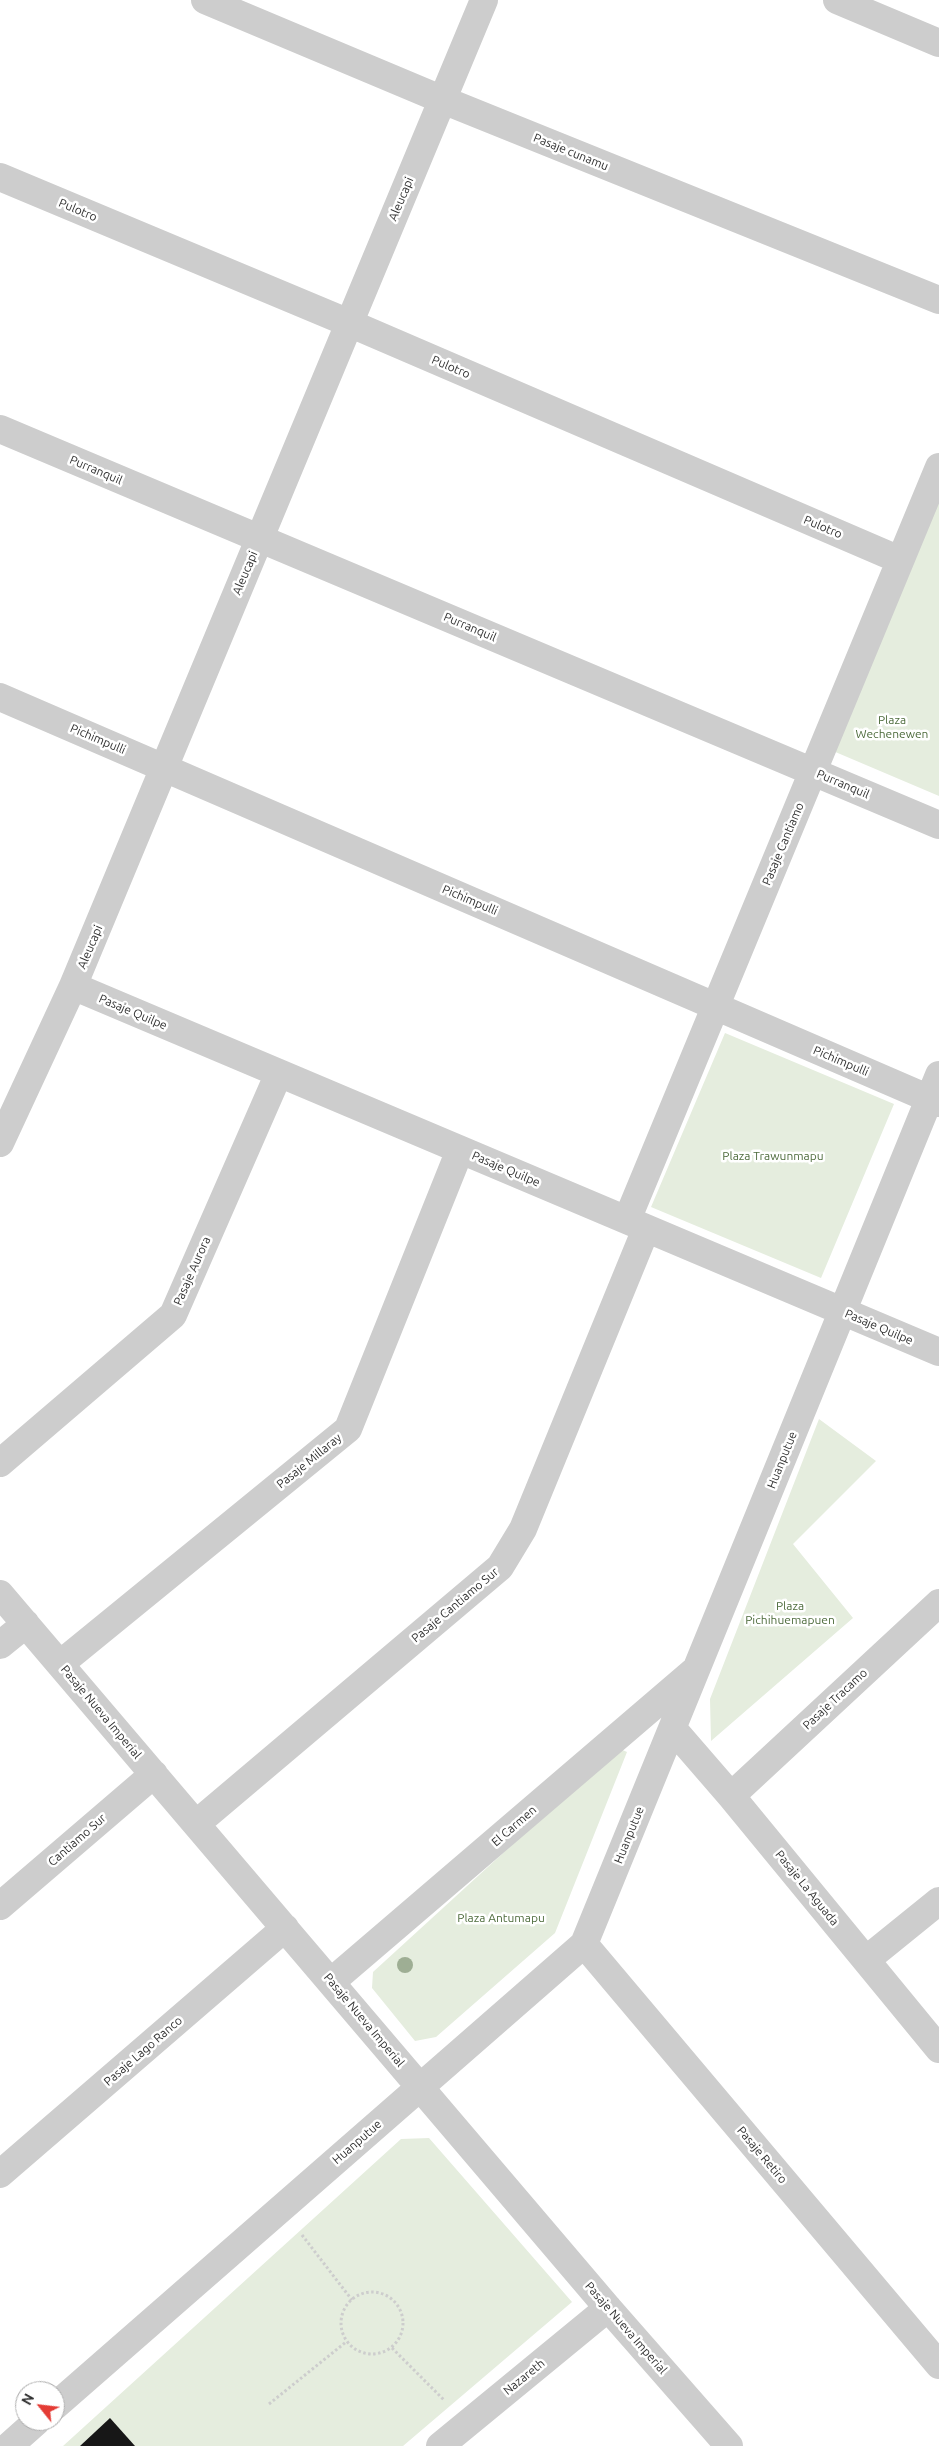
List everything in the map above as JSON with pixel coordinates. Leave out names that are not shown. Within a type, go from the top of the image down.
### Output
[{"type":"street","name":"Pasaje cunamu","points":[[205,0],[443,100],[939,300]]},
{"type":"street","name":"Aleucapi","points":[[0,1143],[73,986],[484,0]]},
{"type":"street","points":[[837,0],[939,44]]},
{"type":"street","name":"Pulotro","points":[[0,177],[349,323],[900,560]]},
{"type":"street","name":"Purranquil","points":[[0,429],[939,825]]},
{"type":"street","name":"Pasaje Cantiamo","points":[[637,1224],[715,1006],[939,467]]},
{"type":"street","name":"Pichimpulli","points":[[0,697],[715,1006],[936,1092]]},
{"type":"street","name":"Pasaje Quilpe","points":[[73,986],[939,1352]]},
{"type":"street","name":"Pasaje Aurora","points":[[0,1463],[173,1315],[279,1074]]},
{"type":"street","name":"Huanputue","points":[[65,2397],[584,1944],[842,1311],[936,1092]]},
{"type":"street","name":"Pasaje Millaray","points":[[60,1664],[348,1429],[460,1150]]},
{"type":"street","name":"Pasaje Cantiamo Sur","points":[[196,1824],[500,1567],[523,1529],[637,1224]]},
{"type":"street","name":"Pasaje Nueva Imperial","points":[[0,1594],[608,2308],[729,2446]]},
{"type":"street","name":"Pasaje Tracamo","points":[[732,1796],[939,1603]]},
{"type":"street","points":[[0,1645],[26,1624]]},
{"type":"street","name":"El Carmen","points":[[331,1982],[696,1669]]},
{"type":"street","name":"Pasaje La Aguada","points":[[673,1729],[732,1796],[939,2049]]},
{"type":"street","name":"Cantiamo Sur","points":[[0,1906],[154,1774]]},
{"type":"street","points":[[866,1960],[939,1900]]},
{"type":"street","name":"Pasaje Lago Ranco","points":[[0,2174],[285,1928]]},
{"type":"street","name":"Pasaje Retiro","points":[[584,1944],[939,2365]]},
{"type":"street","name":"Nazareth","points":[[440,2446],[608,2308]]},
{"type":"street","points":[[9,2446],[26,2431]]},
{"type":"path","points":[[281,2209],[352,2300]]},
{"type":"path","points":[[376,2292],[394,2301],[400,2310],[403,2330],[399,2340],[392,2348],[383,2353],[373,2355],[362,2353],[346,2342],[341,2333],[340,2322],[342,2312],[352,2300],[366,2293],[376,2292]]},
{"type":"path","points":[[268,2404],[346,2342]]},
{"type":"path","points":[[392,2348],[468,2423]]},
{"type":"green space","name":"Plaza Wechenewen","points":[[939,494],[939,796],[833,751]]},
{"type":"green space","name":"Plaza Trawunmapu","points":[[725,1033],[894,1104],[821,1278],[651,1207]]},
{"type":"green space","name":"Plaza Pichihuemapuen","points":[[819,1419],[876,1461],[793,1544],[853,1618],[711,1741],[710,1699]]},
{"type":"green space","name":"Plaza Antumapu","points":[[618,1748],[627,1752],[555,1933],[436,2037],[415,2041],[372,1988],[373,1972]]},
{"type":"green space","points":[[429,2138],[572,2302],[403,2446],[63,2446],[401,2139]]},
{"type":"building","points":[[110,2418],[135,2446],[80,2446]]}]
